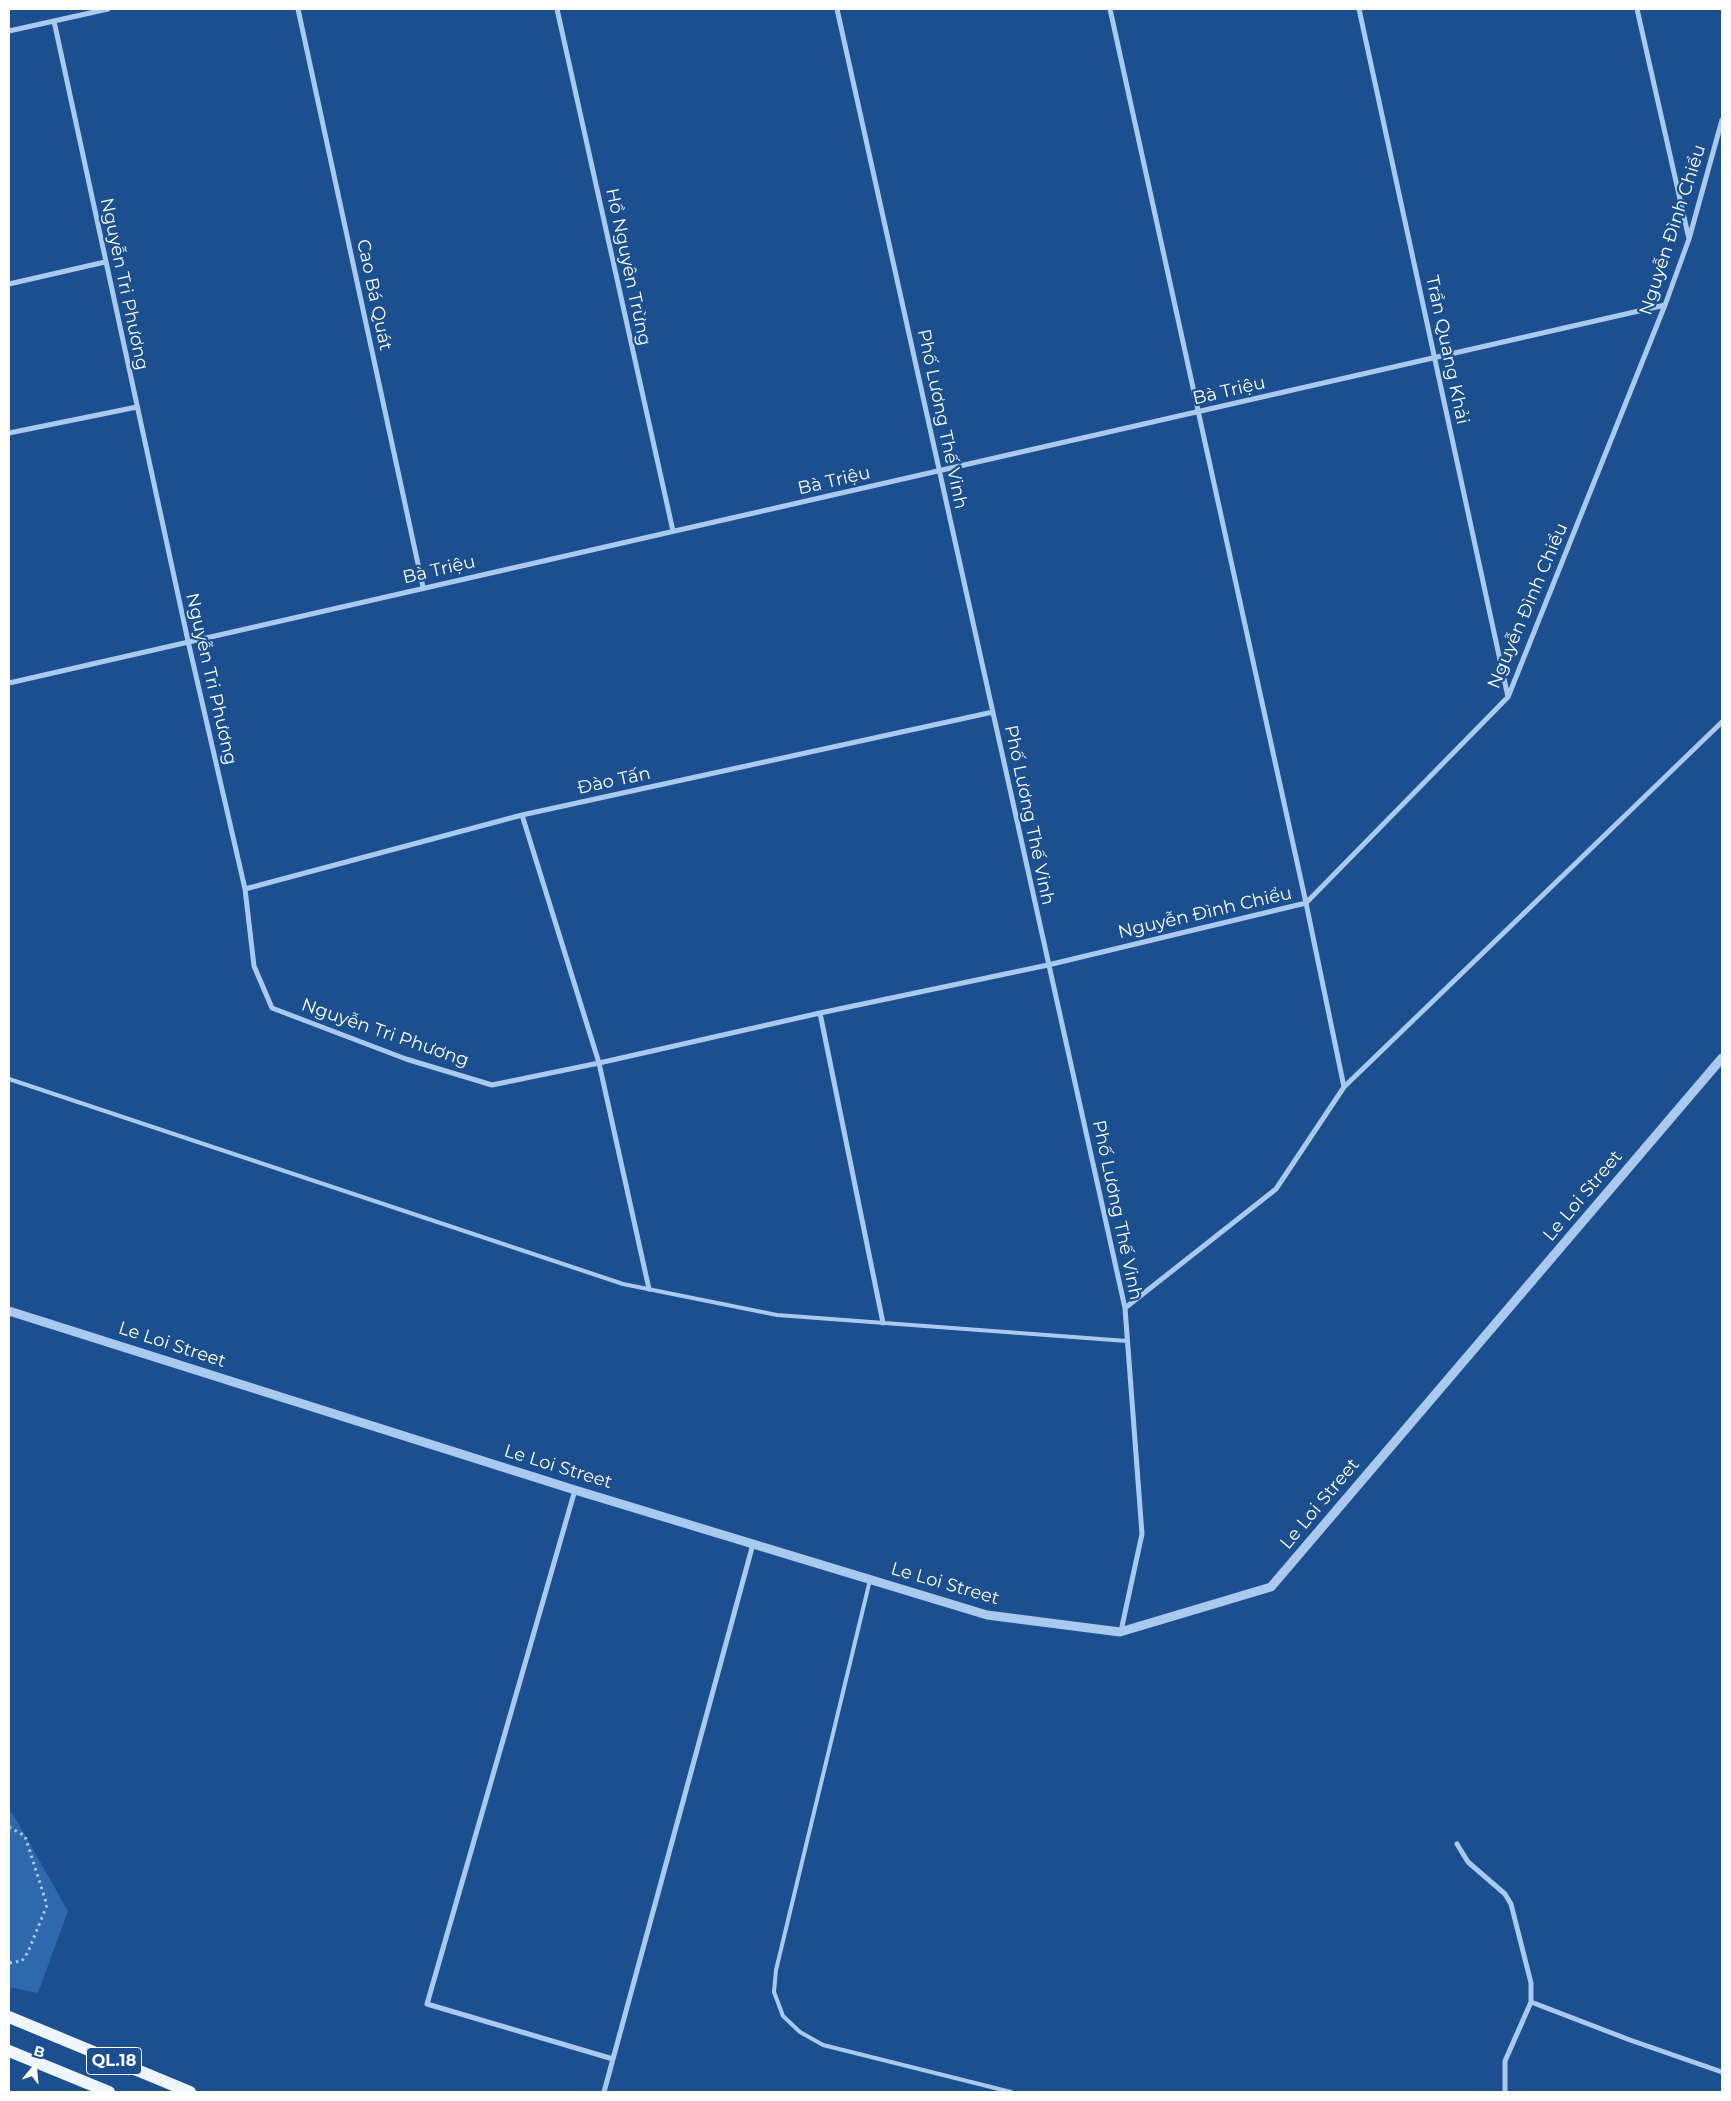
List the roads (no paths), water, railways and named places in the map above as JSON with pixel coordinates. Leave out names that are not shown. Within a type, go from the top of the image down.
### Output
[{"type":"main road","name":"QL.18","points":[[9,2017],[190,2092]]},
{"type":"main road","name":"QL.18","points":[[9,2051],[109,2092]]},
{"type":"street","points":[[9,31],[108,9]]},
{"type":"street","name":"Cao Bá Quát","points":[[298,9],[423,588]]},
{"type":"street","name":"Hồ Nguyên Trừng","points":[[557,9],[673,531]]},
{"type":"street","name":"Phố Lương Thế Vinh","points":[[837,9],[1125,1308],[1142,1534],[1120,1632]]},
{"type":"street","points":[[1110,9],[1306,903],[1344,1087]]},
{"type":"street","name":"Trần Quang Khải","points":[[1359,9],[1508,697]]},
{"type":"street","points":[[1637,9],[1689,239]]},
{"type":"street","name":"Nguyễn Tri Phương","points":[[54,21],[188,641],[245,889],[254,966],[272,1008],[406,1059],[492,1085],[820,1013]]},
{"type":"street","name":"Nguyễn Đình Chiểu","points":[[820,1013],[1048,964],[1306,903],[1508,697],[1665,305],[1689,239],[1722,120]]},
{"type":"street","points":[[9,284],[106,262]]},
{"type":"street","name":"Bà Triệu","points":[[9,683],[1665,305]]},
{"type":"street","points":[[9,433],[137,407]]},
{"type":"street","name":"Đào Tấn","points":[[245,889],[522,815],[993,712]]},
{"type":"street","points":[[1125,1308],[1276,1188],[1344,1087],[1722,722]]},
{"type":"street","points":[[522,815],[599,1063],[650,1289]]},
{"type":"street","points":[[820,1013],[882,1323]]},
{"type":"street","name":"Le Loi Street","points":[[9,1311],[575,1490],[986,1615],[1120,1632],[1271,1586],[1722,1058]]},
{"type":"street","points":[[575,1490],[427,2004],[613,2059]]},
{"type":"street","points":[[604,2092],[753,1544]]},
{"type":"street","points":[[1457,1844],[1468,1862],[1505,1894],[1511,1904],[1531,1983],[1531,2002],[1505,2061],[1506,2092]]},
{"type":"street","points":[[1531,2002],[1630,2040],[1722,2072]]},
{"type":"lane","points":[[9,1079],[623,1284],[777,1315],[1127,1341]]},
{"type":"lane","points":[[870,1580],[776,1970],[774,1992],[783,2016],[800,2032],[823,2044],[1011,2092]]}]
